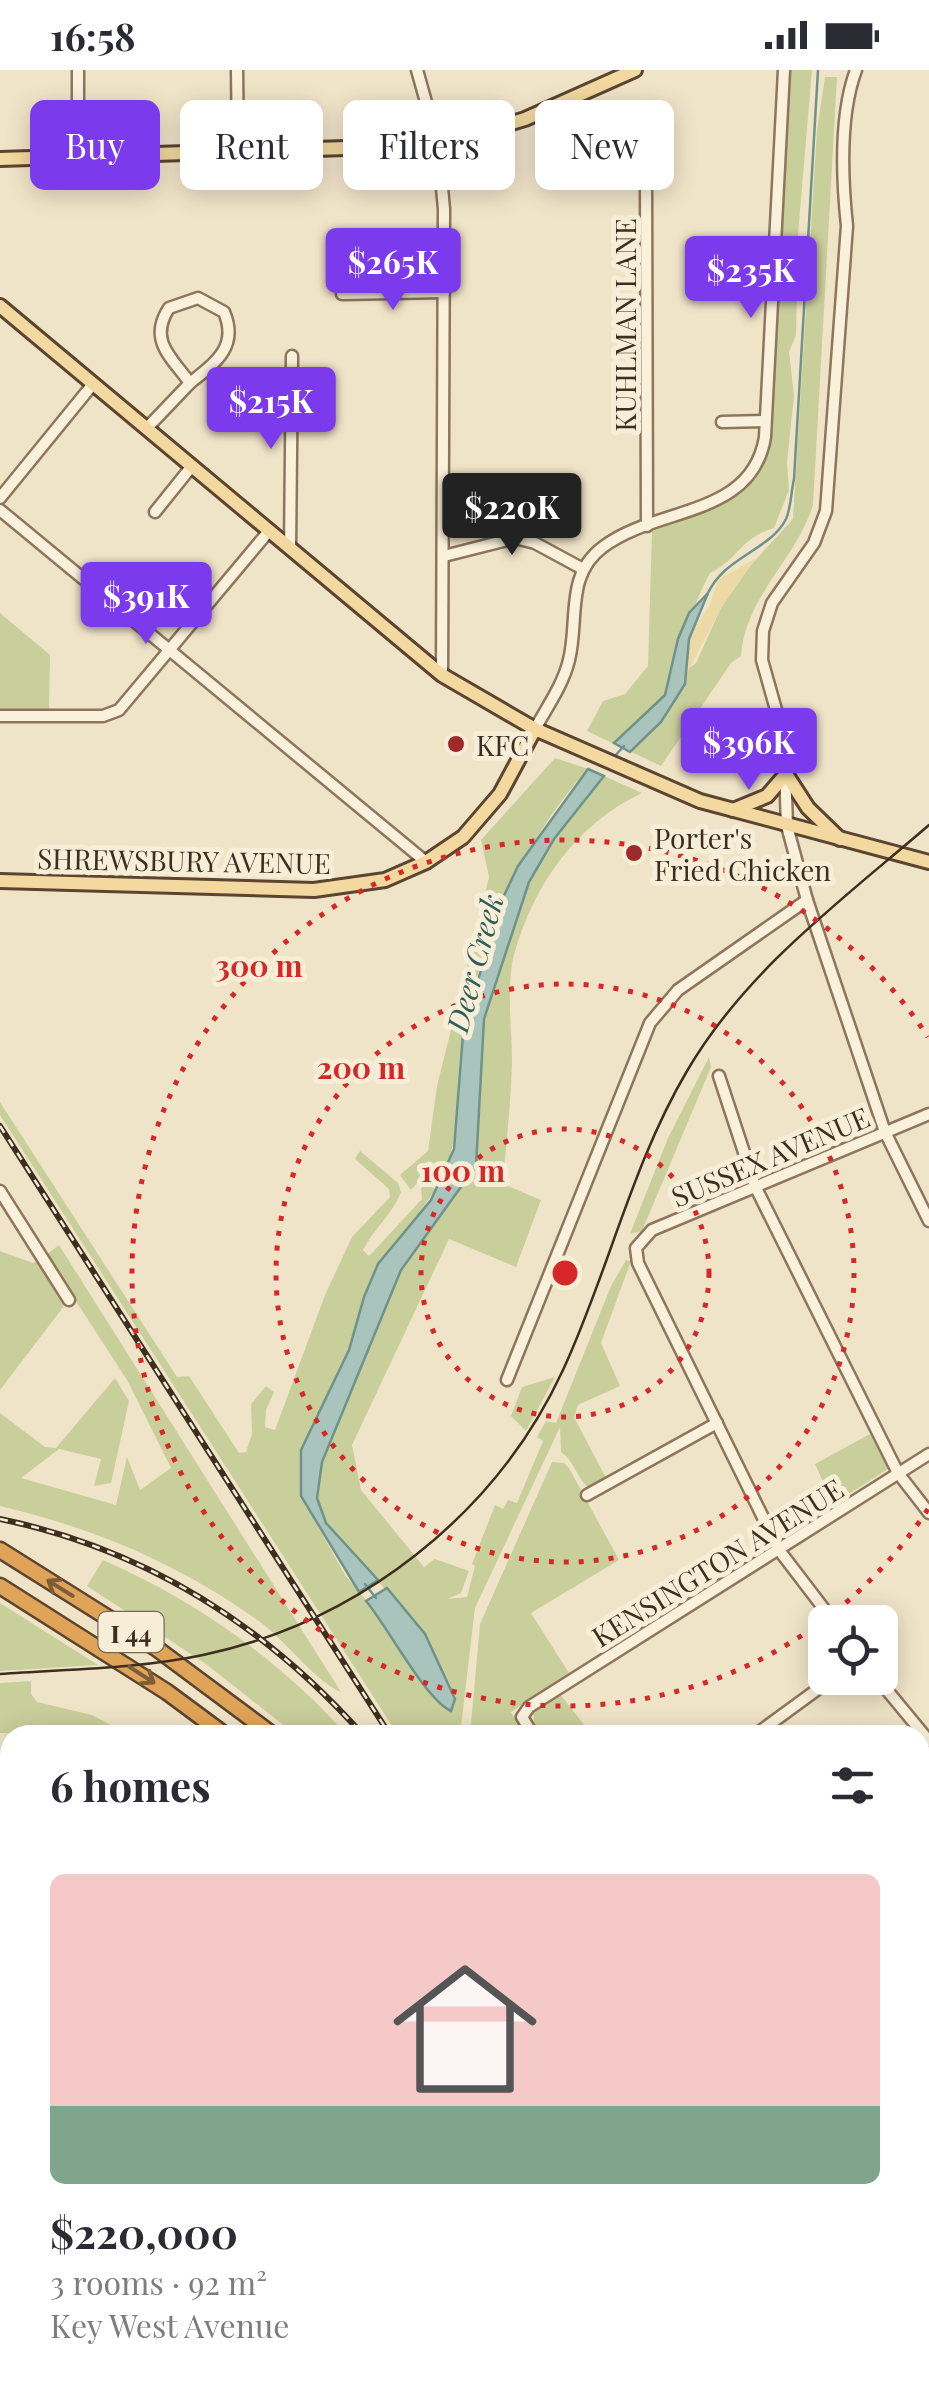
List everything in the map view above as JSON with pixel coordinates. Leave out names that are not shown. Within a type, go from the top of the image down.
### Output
[{"type":"highway","name":"I 44","points":[[0,1550],[156,1648],[260,1725]]},
{"type":"highway","name":"I 44","points":[[0,1586],[212,1725]]},
{"type":"main road","points":[[515,122],[635,70]]},
{"type":"main road","points":[[0,159],[30,158]]},
{"type":"main road","points":[[0,306],[442,675],[535,729],[651,780],[731,810],[929,862]]},
{"type":"main road","name":"SHREWSBURY AVENUE","points":[[0,881],[327,890],[385,880],[426,862],[463,837],[492,806],[535,729]]},
{"type":"main road","points":[[731,810],[767,796],[786,774],[808,808],[841,840]]},
{"type":"street","points":[[78,70],[78,100]]},
{"type":"street","points":[[237,70],[237,100]]},
{"type":"street","points":[[417,70],[425,100]]},
{"type":"street","points":[[535,729],[569,660],[576,593],[583,568],[602,548],[646,526],[715,501],[740,486],[760,459],[766,421],[784,70]]},
{"type":"street","points":[[856,70],[849,98],[844,192],[847,226],[826,511],[814,542],[772,603],[763,631],[762,660],[784,738],[787,826],[807,900],[885,1132],[929,1220]]},
{"type":"street","points":[[442,190],[442,675]]},
{"type":"street","name":"KUHLMAN LANE","points":[[646,190],[646,526]]},
{"type":"street","points":[[342,294],[444,292]]},
{"type":"street","points":[[147,428],[218,360],[229,342],[224,312],[198,298],[169,308],[159,334],[165,354],[190,383]]},
{"type":"street","points":[[290,549],[292,356]]},
{"type":"street","points":[[0,498],[94,384]]},
{"type":"street","points":[[722,422],[766,421]]},
{"type":"street","points":[[155,512],[192,466]]},
{"type":"street","points":[[0,510],[426,862]]},
{"type":"street","points":[[0,716],[112,714],[128,701],[269,531]]},
{"type":"street","points":[[444,556],[515,538],[535,543],[583,568]]},
{"type":"street","points":[[507,1380],[650,1024],[678,990],[807,900]]},
{"type":"street","points":[[719,1076],[755,1186],[898,1474],[929,1513]]},
{"type":"street","name":"SUSSEX AVENUE","points":[[717,1423],[638,1263],[636,1248],[652,1230],[929,1114]]},
{"type":"street","points":[[0,1191],[69,1300]]},
{"type":"street","points":[[587,1495],[717,1423],[779,1550],[821,1605]]},
{"type":"street","name":"KENSINGTON AVENUE","points":[[527,1725],[522,1717],[529,1707],[929,1454]]},
{"type":"street","points":[[769,1725],[810,1695]]},
{"type":"street","points":[[891,1695],[915,1725]]},
{"type":"green space","points":[[789,70],[812,70],[798,234],[796,335],[789,352],[794,395],[787,463],[789,490],[774,528],[753,538],[710,573],[688,625],[671,681],[696,663],[721,608],[749,567],[793,519],[817,130],[825,77],[837,77],[813,505],[795,544],[752,615],[741,656],[731,663],[661,766],[587,731],[603,701],[625,694],[648,666],[652,531],[708,510],[739,493],[762,464],[770,444]]},
{"type":"green space","points":[[0,613],[50,655],[49,710],[0,709]]},
{"type":"green space","points":[[555,758],[588,769],[564,797],[524,860],[493,929],[460,1054],[450,1156],[444,1173],[423,1176],[411,1190],[400,1175],[428,1151],[437,1086],[489,877],[481,840]]},
{"type":"green space","points":[[604,776],[642,793],[597,822],[560,860],[533,905],[514,955],[503,1184],[541,1200],[516,1267],[449,1239],[352,1445],[361,1490],[424,1567],[435,1559],[469,1571],[461,1593],[447,1599],[467,1597],[475,1566],[472,1564],[495,1505],[503,1509],[508,1500],[517,1503],[543,1441],[537,1437],[546,1421],[556,1423],[611,1286],[626,1260],[631,1261],[601,1343],[620,1386],[578,1405],[574,1417],[606,1478],[589,1488],[585,1484],[561,1452],[560,1427],[475,1608],[461,1725],[392,1725],[0,1115],[0,1102],[177,1377],[189,1376],[239,1453],[246,1452],[252,1434],[251,1404],[266,1386],[274,1392],[266,1410],[265,1427],[275,1430],[325,1295],[352,1237],[390,1197],[389,1189],[355,1159],[360,1151],[398,1183],[401,1192],[363,1250],[369,1256],[422,1199],[421,1188],[428,1182],[435,1190],[405,1234],[378,1264],[349,1350],[301,1450],[301,1496],[345,1575],[394,1634],[441,1706],[452,1692],[425,1634],[326,1523],[317,1498],[322,1462],[401,1270],[476,1166],[484,1019],[529,881],[554,839]]},
{"type":"green space","points":[[709,1057],[711,1067],[642,1231],[630,1234],[668,1138]]},
{"type":"green space","points":[[59,1245],[341,1692],[322,1680],[260,1622],[168,1566],[70,1526],[0,1506],[0,1413],[45,1447],[56,1448],[115,1378],[129,1401],[111,1483],[94,1486],[101,1459],[59,1449],[21,1478],[116,1505],[127,1457],[140,1490],[171,1468],[127,1380],[46,1255]]},
{"type":"green space","points":[[0,1251],[33,1263],[40,1259],[64,1306],[0,1390]]},
{"type":"green space","points":[[555,1377],[526,1431],[511,1416],[522,1387]]},
{"type":"green space","points":[[870,1434],[888,1469],[833,1504],[815,1464]]},
{"type":"green space","points":[[552,1462],[564,1463],[619,1560],[531,1613],[569,1673],[511,1712],[518,1725],[471,1725],[480,1624]]},
{"type":"green space","points":[[103,1560],[171,1594],[265,1657],[337,1725],[283,1725],[206,1664],[87,1586]]},
{"type":"green space","points":[[0,1603],[98,1665],[0,1671]]},
{"type":"green space","points":[[31,1681],[31,1694],[37,1702],[92,1715],[110,1725],[0,1725],[0,1683]]},
{"type":"green space","points":[[560,1694],[584,1725],[535,1725],[533,1713]]},
{"type":"sand","points":[[756,558],[721,608],[686,675],[689,638],[709,606],[719,579]]},
{"type":"water","points":[[708,593],[689,639],[685,684],[661,722],[630,752],[614,743],[665,695],[678,639],[689,613]]},
{"type":"water","points":[[588,769],[604,776],[554,839],[529,882],[484,1019],[476,1166],[401,1270],[322,1462],[317,1498],[326,1523],[378,1580],[359,1592],[301,1496],[301,1450],[349,1350],[378,1264],[431,1200],[454,1149],[463,1034],[499,906],[518,866]]},
{"type":"water","points":[[387,1588],[425,1634],[455,1699],[451,1711],[418,1678],[366,1601]]},
{"type":"waterway","name":"Deer Creek","points":[[707,595],[724,571],[779,530],[789,510],[818,70]]},
{"type":"waterway","name":"Deer Creek","points":[[613,758],[624,746]]},
{"type":"waterway","name":"Deer Creek","points":[[365,1584],[376,1598]]},
{"type":"tram line","points":[[0,1674],[153,1663],[203,1655],[261,1639],[316,1617],[368,1589],[461,1515],[535,1423],[563,1370],[651,1143],[687,1071],[711,1035],[737,1000],[798,938],[929,825]]},
{"type":"railway","points":[[0,1126],[384,1725]]},
{"type":"railway","points":[[0,1519],[104,1550],[199,1597],[285,1659],[354,1725]]},
{"type":"place","name":"KFC","points":[[456,744]]},
{"type":"place","name":"Porter's Fried Chicken","points":[[634,853]]}]
